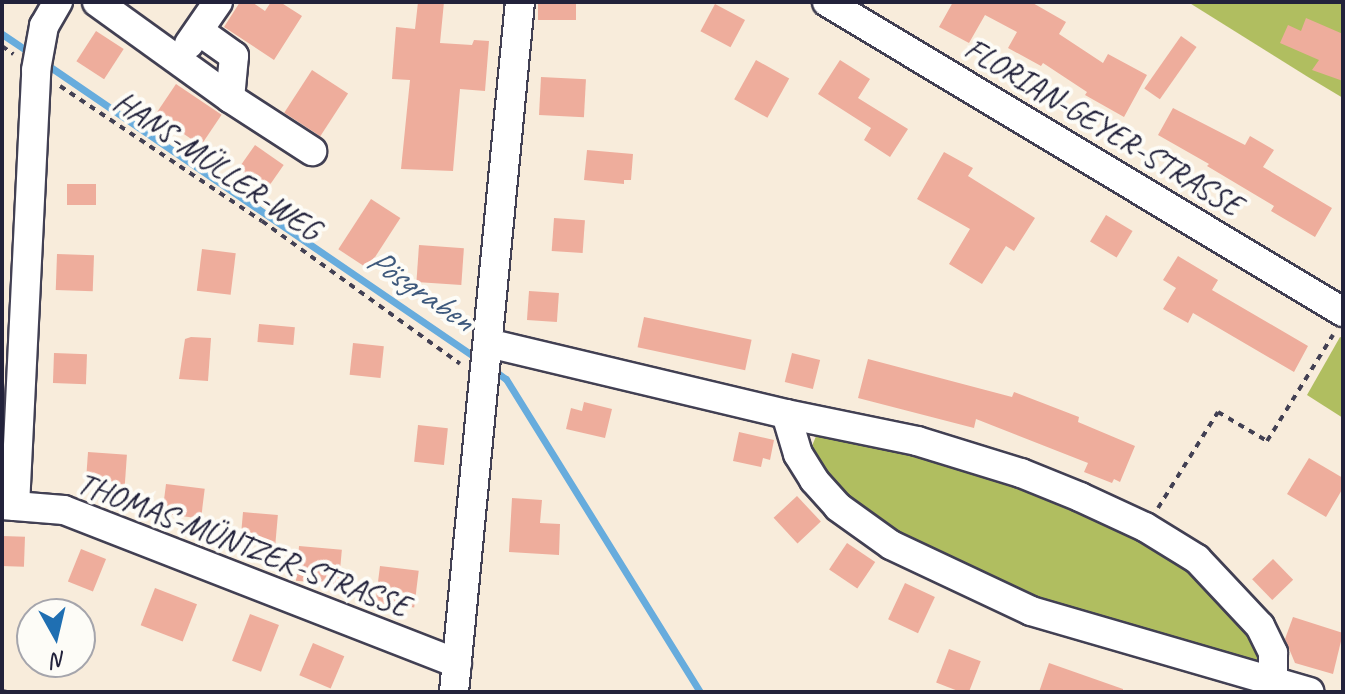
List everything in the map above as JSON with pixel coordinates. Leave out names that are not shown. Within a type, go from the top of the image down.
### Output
[{"type":"street","points":[[8,506],[38,60],[44,26],[58,2]]},
{"type":"street","points":[[97,2],[230,98],[312,151]]},
{"type":"street","points":[[178,58],[218,2]]},
{"type":"street","points":[[454,692],[520,2]]},
{"type":"street","name":"FLORIAN-GEYER-STRASSE","points":[[827,2],[1339,322]]},
{"type":"street","points":[[199,31],[234,56],[230,98]]},
{"type":"street","points":[[486,364],[786,414],[917,441],[1021,473],[1145,527],[1197,559],[1260,626],[1273,653],[1273,682]]},
{"type":"street","points":[[786,414],[798,454],[814,480],[838,507],[891,545],[1031,611],[1309,692]]},
{"type":"street","name":"THOMAS-MÜNTZER-STRASSE","points":[[8,506],[64,510],[457,663]]},
{"type":"path","name":"HANS-MÜLLER-WEG","points":[[2,46],[38,60],[262,221],[486,364]]},
{"type":"path","points":[[1145,527],[1218,412],[1267,441],[1339,322]]},
{"type":"green space","points":[[1188,2],[1343,2],[1343,98],[1308,77]]},
{"type":"green space","points":[[1340,337],[1343,338],[1343,418],[1307,395]]},
{"type":"green space","points":[[819,429],[1019,480],[1148,537],[1235,608],[1262,652],[1257,666],[1036,603],[898,541],[850,506],[807,458]]},
{"type":"building","points":[[240,2],[252,2],[265,11],[271,2],[280,2],[302,16],[274,60],[224,27]]},
{"type":"building","points":[[418,2],[444,2],[440,43],[472,45],[474,40],[489,41],[485,91],[460,89],[453,171],[401,169],[410,80],[392,79],[396,27],[415,29]]},
{"type":"building","points":[[538,2],[576,2],[576,20],[538,20]]},
{"type":"building","points":[[953,2],[1031,2],[1066,22],[1059,34],[1103,63],[1108,54],[1147,75],[1124,117],[1085,95],[1087,92],[1043,63],[1041,66],[1008,48],[1017,32],[985,15],[969,43],[939,27]]},
{"type":"building","points":[[715,4],[745,20],[730,47],[700,31]]},
{"type":"building","points":[[1306,18],[1343,34],[1343,81],[1312,70],[1319,60],[1280,43],[1288,25],[1301,31]]},
{"type":"building","points":[[96,31],[124,49],[104,79],[76,61]]},
{"type":"building","points":[[1181,36],[1197,47],[1160,99],[1144,88]]},
{"type":"building","points":[[756,60],[789,78],[767,118],[734,99]]},
{"type":"building","points":[[840,60],[870,79],[858,98],[908,129],[890,157],[864,140],[871,128],[818,94]]},
{"type":"building","points":[[312,70],[348,93],[320,136],[284,113]]},
{"type":"building","points":[[541,77],[586,79],[584,117],[539,115]]},
{"type":"building","points":[[176,84],[222,115],[201,145],[155,115]]},
{"type":"building","points":[[1173,108],[1245,145],[1250,136],[1274,150],[1263,167],[1332,208],[1315,237],[1271,211],[1274,206],[1158,135]]},
{"type":"building","points":[[255,145],[284,165],[266,190],[238,170]]},
{"type":"building","points":[[587,150],[633,154],[631,180],[624,180],[624,184],[584,180]]},
{"type":"building","points":[[944,152],[973,168],[968,176],[1035,218],[1014,251],[1006,246],[982,284],[949,264],[970,229],[917,199]]},
{"type":"building","points":[[67,184],[96,184],[96,205],[67,205]]},
{"type":"building","points":[[371,199],[400,218],[368,268],[338,249]]},
{"type":"building","points":[[1106,215],[1133,231],[1117,258],[1090,242]]},
{"type":"building","points":[[554,218],[585,220],[583,253],[552,251]]},
{"type":"building","points":[[419,245],[464,248],[461,285],[416,282]]},
{"type":"building","points":[[202,249],[236,253],[231,295],[197,291]]},
{"type":"building","points":[[57,254],[94,255],[93,291],[56,290]]},
{"type":"building","points":[[1178,256],[1218,280],[1212,290],[1308,346],[1294,372],[1193,313],[1188,323],[1163,309],[1176,288],[1163,280]]},
{"type":"building","points":[[529,291],[559,293],[557,322],[527,320]]},
{"type":"building","points":[[644,317],[752,340],[745,370],[638,347]]},
{"type":"building","points":[[259,324],[295,327],[293,345],[257,342]]},
{"type":"building","points":[[211,338],[208,381],[179,379],[185,339]]},
{"type":"building","points":[[353,343],[384,346],[380,378],[350,375]]},
{"type":"building","points":[[54,353],[87,354],[86,384],[53,383]]},
{"type":"building","points":[[792,353],[820,360],[813,389],[785,382]]},
{"type":"building","points":[[868,359],[1012,397],[1014,392],[1079,417],[1078,422],[1135,446],[1120,482],[1114,479],[1112,483],[1084,472],[1088,463],[976,419],[974,428],[858,398]]},
{"type":"building","points":[[584,402],[612,409],[605,438],[566,429],[571,408],[582,411]]},
{"type":"building","points":[[418,425],[448,428],[444,465],[414,462]]},
{"type":"building","points":[[739,432],[774,440],[770,460],[763,458],[761,467],[733,461]]},
{"type":"building","points":[[88,452],[127,455],[125,485],[86,482]]},
{"type":"building","points":[[1309,458],[1343,478],[1343,488],[1326,517],[1287,494]]},
{"type":"building","points":[[166,484],[205,489],[201,519],[162,514]]},
{"type":"building","points":[[797,496],[821,522],[797,543],[774,518]]},
{"type":"building","points":[[512,498],[542,500],[540,523],[560,524],[559,555],[509,552]]},
{"type":"building","points":[[243,512],[278,515],[275,546],[240,543]]},
{"type":"building","points":[[2,536],[25,537],[24,567],[2,566]]},
{"type":"building","points":[[847,543],[875,562],[857,589],[829,570]]},
{"type":"building","points":[[299,546],[342,550],[339,585],[296,581]]},
{"type":"building","points":[[81,549],[106,559],[93,592],[68,581]]},
{"type":"building","points":[[1273,559],[1293,580],[1272,600],[1252,579]]},
{"type":"building","points":[[380,566],[419,571],[414,607],[375,603]]},
{"type":"building","points":[[905,583],[935,597],[918,633],[888,619]]},
{"type":"building","points":[[155,588],[197,604],[183,641],[141,625]]},
{"type":"building","points":[[250,614],[279,625],[261,672],[232,661]]},
{"type":"building","points":[[1293,617],[1343,633],[1333,674],[1295,663],[1285,639]]},
{"type":"building","points":[[313,643],[344,656],[331,689],[299,675]]},
{"type":"building","points":[[949,649],[981,661],[969,692],[936,683]]},
{"type":"building","points":[[1049,663],[1123,689],[1123,692],[1039,692]]},
{"type":"waterway","name":"Pösgraben","points":[[2,34],[33,55]]},
{"type":"waterway","name":"Pösgraben","points":[[43,62],[479,360]]},
{"type":"waterway","name":"Pösgraben","points":[[492,369],[506,379],[700,692]]}]
